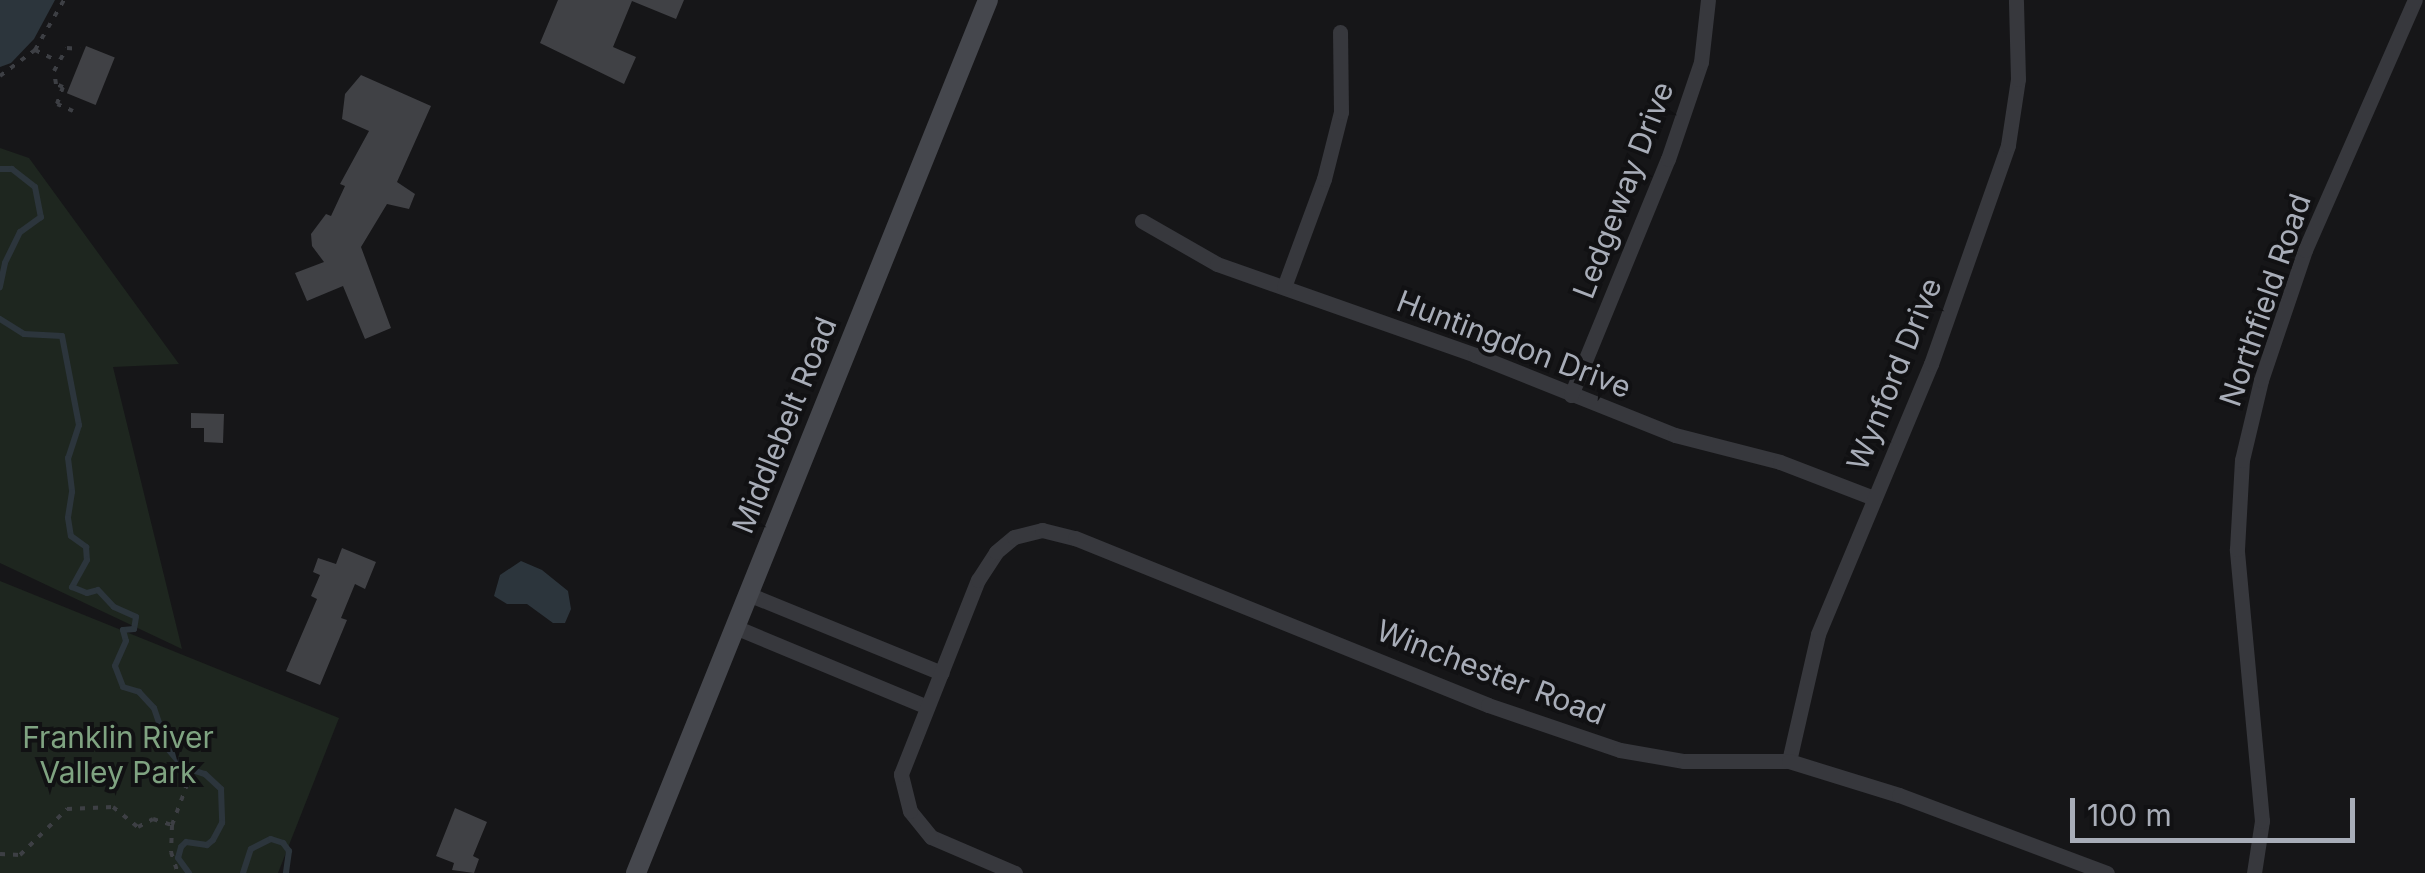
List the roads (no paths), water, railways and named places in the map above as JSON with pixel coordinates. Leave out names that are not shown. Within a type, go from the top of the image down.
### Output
[{"type":"street","name":"Middlebelt Road","points":[[636,873],[988,0]]},
{"type":"street","name":"Ledgeway Drive","points":[[1572,394],[1668,159],[1701,62],[1708,0]]},
{"type":"street","name":"Wynford Drive","points":[[1790,761],[1818,634],[1930,364],[2008,145],[2018,79],[2016,0]]},
{"type":"street","name":"Northfield Road","points":[[2254,873],[2262,821],[2237,548],[2242,460],[2261,380],[2306,250],[2416,0]]},
{"type":"street","points":[[1284,287],[1324,179],[1341,112],[1340,32]]},
{"type":"street","name":"Huntingdon Drive","points":[[1142,221],[1217,264],[1675,435],[1780,462],[1874,498]]},
{"type":"street","name":"Winchester Road","points":[[1015,873],[951,849],[931,836],[910,812],[901,774],[978,580],[996,552],[1014,537],[1042,530],[1075,538],[1488,705],[1620,750],[1684,761],[1790,761],[1899,795],[2107,873]]},
{"type":"street","points":[[748,594],[942,673]]},
{"type":"street","points":[[735,627],[927,706]]},
{"type":"waterway","points":[[0,169],[12,169],[35,187],[41,217],[20,232],[5,263],[0,287]]},
{"type":"waterway","points":[[0,319],[24,334],[62,336],[79,425],[68,458],[72,492],[68,518],[71,536],[86,547],[87,560],[72,587],[87,593],[98,590],[114,607],[136,617],[134,629],[123,630],[126,641],[115,666],[123,687],[139,692],[154,708],[168,749],[183,767],[205,774],[221,789],[222,823],[213,840],[207,845],[186,842],[181,847],[178,858],[189,873]]},
{"type":"waterway","points":[[243,873],[251,849],[271,839],[283,843],[289,851],[286,873]]},
{"type":"park label","name":"Franklin River Valley Park","points":[[118,754]]}]
